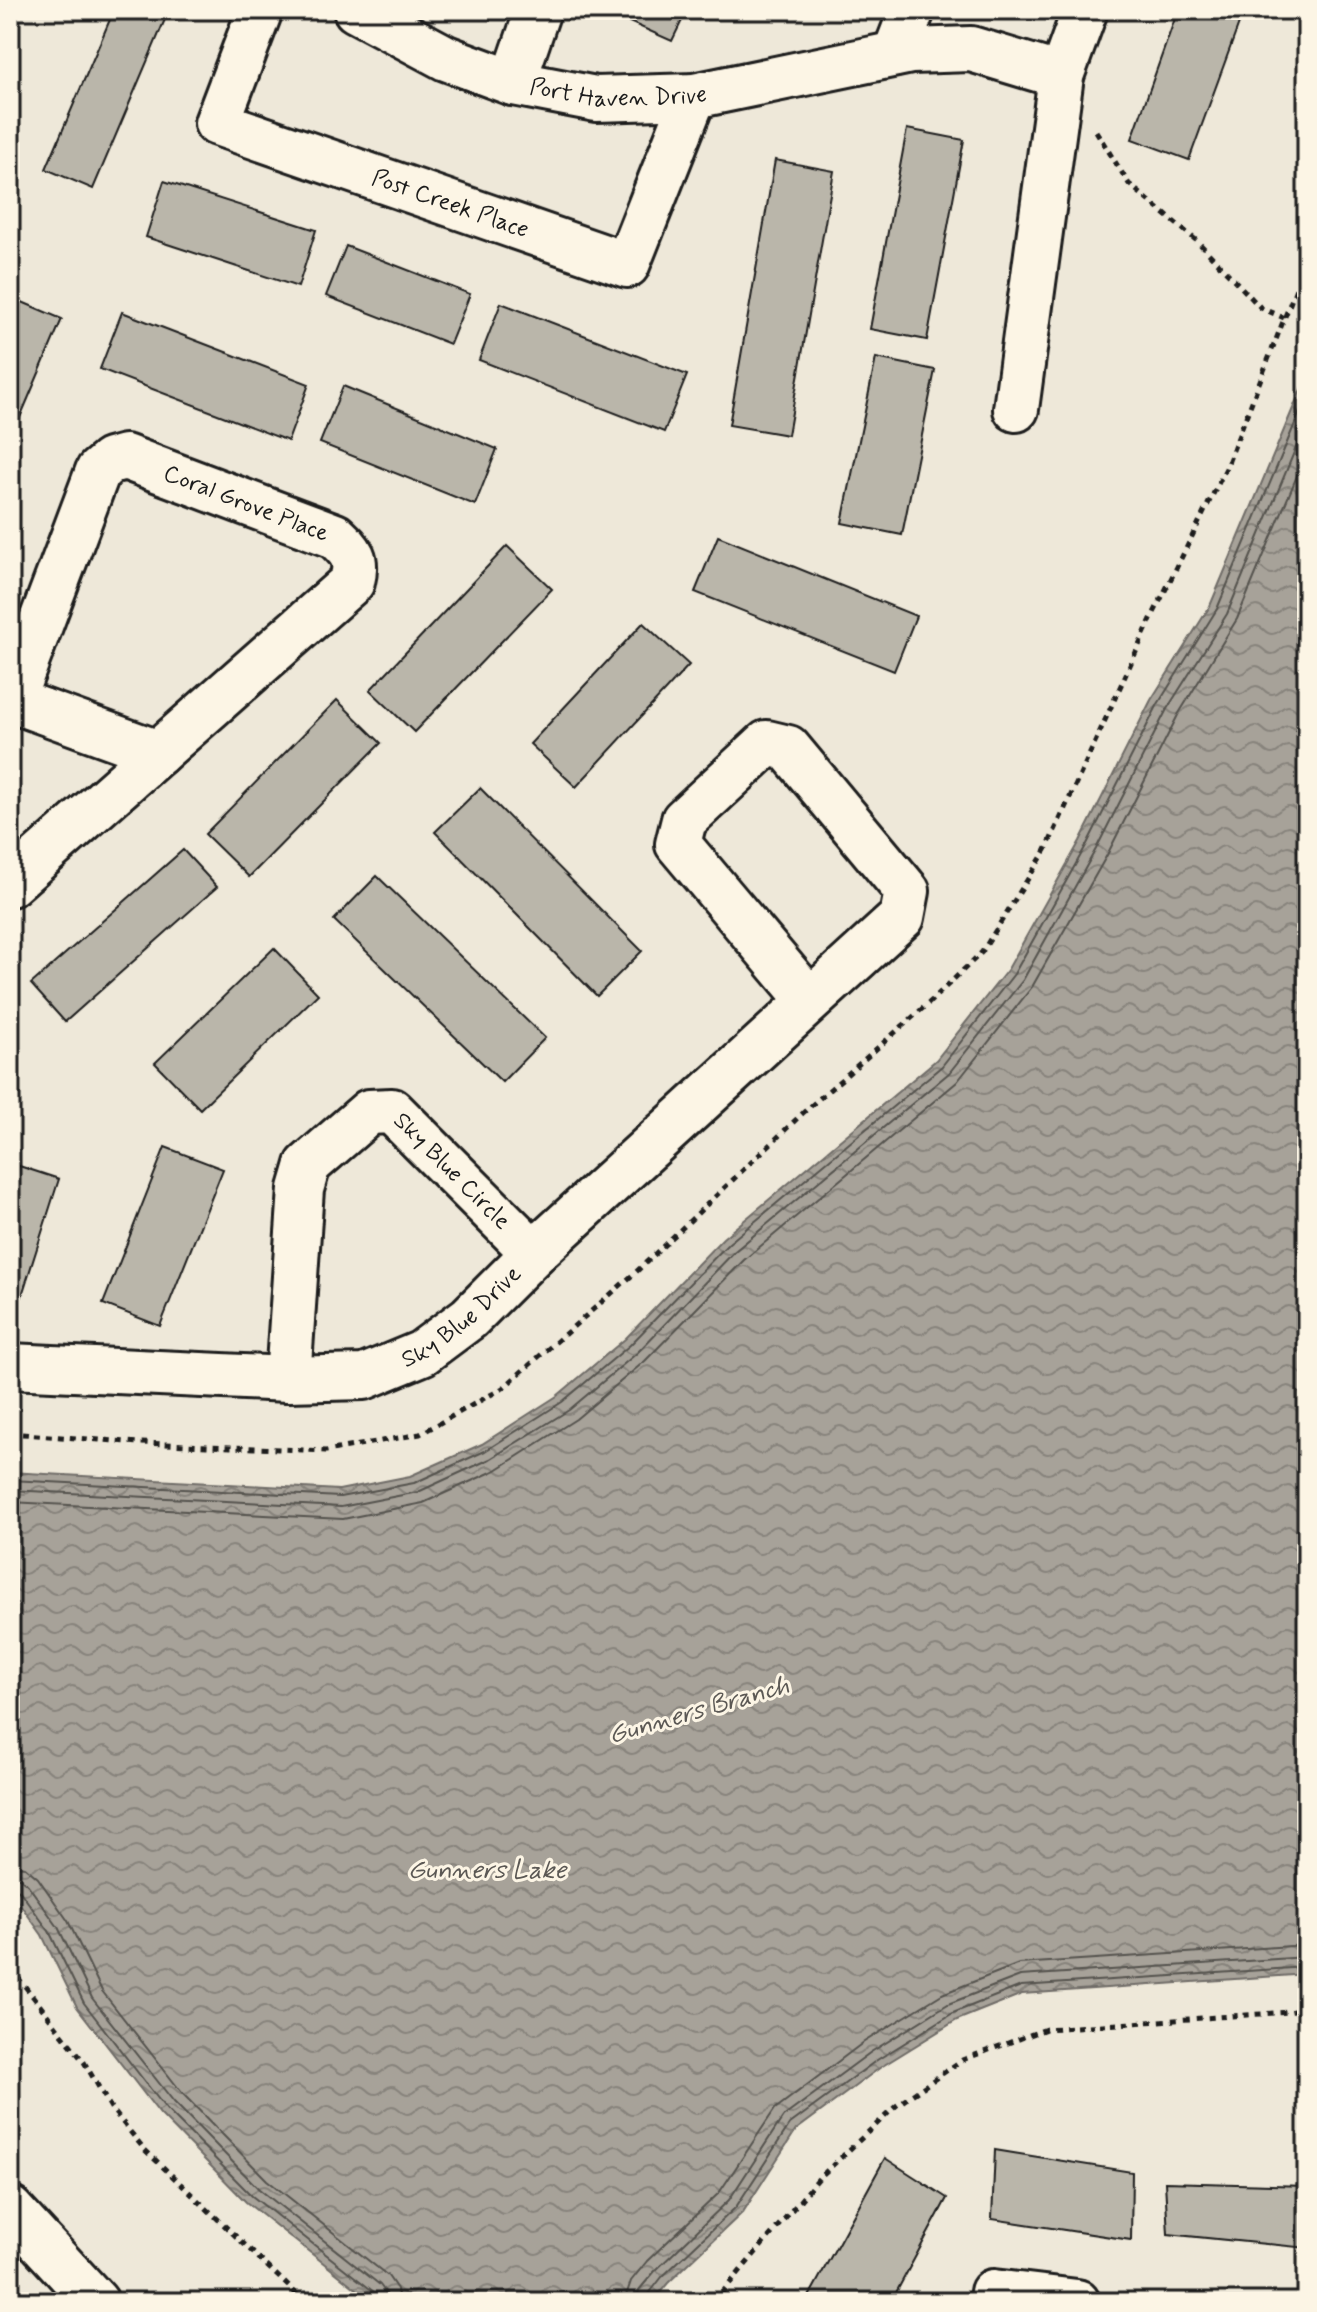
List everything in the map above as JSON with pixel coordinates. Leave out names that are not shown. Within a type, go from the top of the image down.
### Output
[{"type":"street","name":"Post Creek Place","points":[[260,10],[217,123],[627,265],[694,96]]},
{"type":"street","points":[[513,83],[538,10]]},
{"type":"street","points":[[895,54],[912,10]]},
{"type":"street","points":[[1016,409],[1061,76],[1085,10]]},
{"type":"street","name":"Port Haven Drive","points":[[377,16],[446,58],[513,83],[596,99],[694,96],[911,51],[971,49],[1061,76]]},
{"type":"street","name":"Coral Grove Place","points":[[10,884],[352,582],[356,565],[349,549],[335,536],[125,457],[110,461],[98,471],[11,701],[158,753]]},
{"type":"street","name":"Sky Blue Drive","points":[[10,1366],[288,1379],[364,1377],[422,1353],[469,1318],[534,1253],[810,1001],[902,917],[907,891],[788,748],[767,743],[684,820],[678,844],[810,1001]]},
{"type":"street","name":"Sky Blue Circle","points":[[288,1379],[301,1189],[308,1165],[369,1112],[392,1111],[534,1253]]},
{"type":"street","points":[[10,2209],[96,2302]]},
{"type":"street","points":[[992,2302],[993,2292],[1077,2302]]},
{"type":"path","points":[[1061,76],[1129,184],[1197,241],[1261,308],[1284,318]]},
{"type":"path","points":[[10,1967],[84,2062],[111,2108],[145,2150],[305,2302]]},
{"type":"path","points":[[714,2302],[819,2178],[896,2106],[962,2060],[1046,2029],[1289,2012],[1307,2008]]},
{"type":"water","name":"Gunners Lake","points":[[1307,375],[1307,1974],[1022,1994],[957,2020],[881,2067],[796,2130],[743,2212],[652,2302],[373,2302],[246,2202],[160,2114],[77,2007],[42,1935],[10,1890],[10,1472],[339,1490],[410,1476],[482,1444],[557,1396],[625,1339],[723,1238],[936,1060],[1008,969],[1080,841],[1151,700],[1210,606]]},
{"type":"building","points":[[10,10],[20,10],[10,35]]},
{"type":"building","points":[[114,10],[169,10],[93,189],[46,169]]},
{"type":"building","points":[[621,10],[687,10],[672,41],[618,17]]},
{"type":"building","points":[[1178,10],[1244,10],[1189,160],[1132,139]]},
{"type":"building","points":[[907,129],[964,140],[927,340],[870,329]]},
{"type":"building","points":[[775,160],[834,171],[788,435],[729,425]]},
{"type":"building","points":[[164,181],[316,230],[298,287],[146,237]]},
{"type":"building","points":[[346,246],[470,294],[450,344],[326,296]]},
{"type":"building","points":[[15,299],[62,319],[10,441],[10,310]]},
{"type":"building","points":[[501,303],[687,375],[664,432],[479,360]]},
{"type":"building","points":[[122,312],[309,384],[288,441],[100,369]]},
{"type":"building","points":[[876,358],[935,370],[902,535],[842,523]]},
{"type":"building","points":[[343,386],[497,449],[475,505],[320,443]]},
{"type":"building","points":[[718,536],[916,616],[894,671],[695,592]]},
{"type":"building","points":[[507,546],[552,589],[414,732],[370,690]]},
{"type":"building","points":[[643,623],[689,665],[576,787],[530,744]]},
{"type":"building","points":[[337,700],[381,743],[249,877],[205,834]]},
{"type":"building","points":[[480,788],[642,951],[597,996],[435,832]]},
{"type":"building","points":[[183,850],[217,887],[65,1022],[31,984]]},
{"type":"building","points":[[377,876],[545,1038],[502,1082],[334,920]]},
{"type":"building","points":[[274,948],[318,994],[200,1109],[155,1063]]},
{"type":"building","points":[[165,1147],[223,1169],[160,1326],[103,1304]]},
{"type":"building","points":[[10,1163],[59,1179],[17,1311],[10,1309]]},
{"type":"building","points":[[995,2150],[1132,2172],[1131,2240],[992,2219]]},
{"type":"building","points":[[885,2158],[947,2198],[891,2302],[806,2302]]},
{"type":"building","points":[[1165,2182],[1307,2186],[1307,2248],[1168,2234]]},
{"type":"water label","name":"Gunners Branch","points":[[699,1711]]}]
